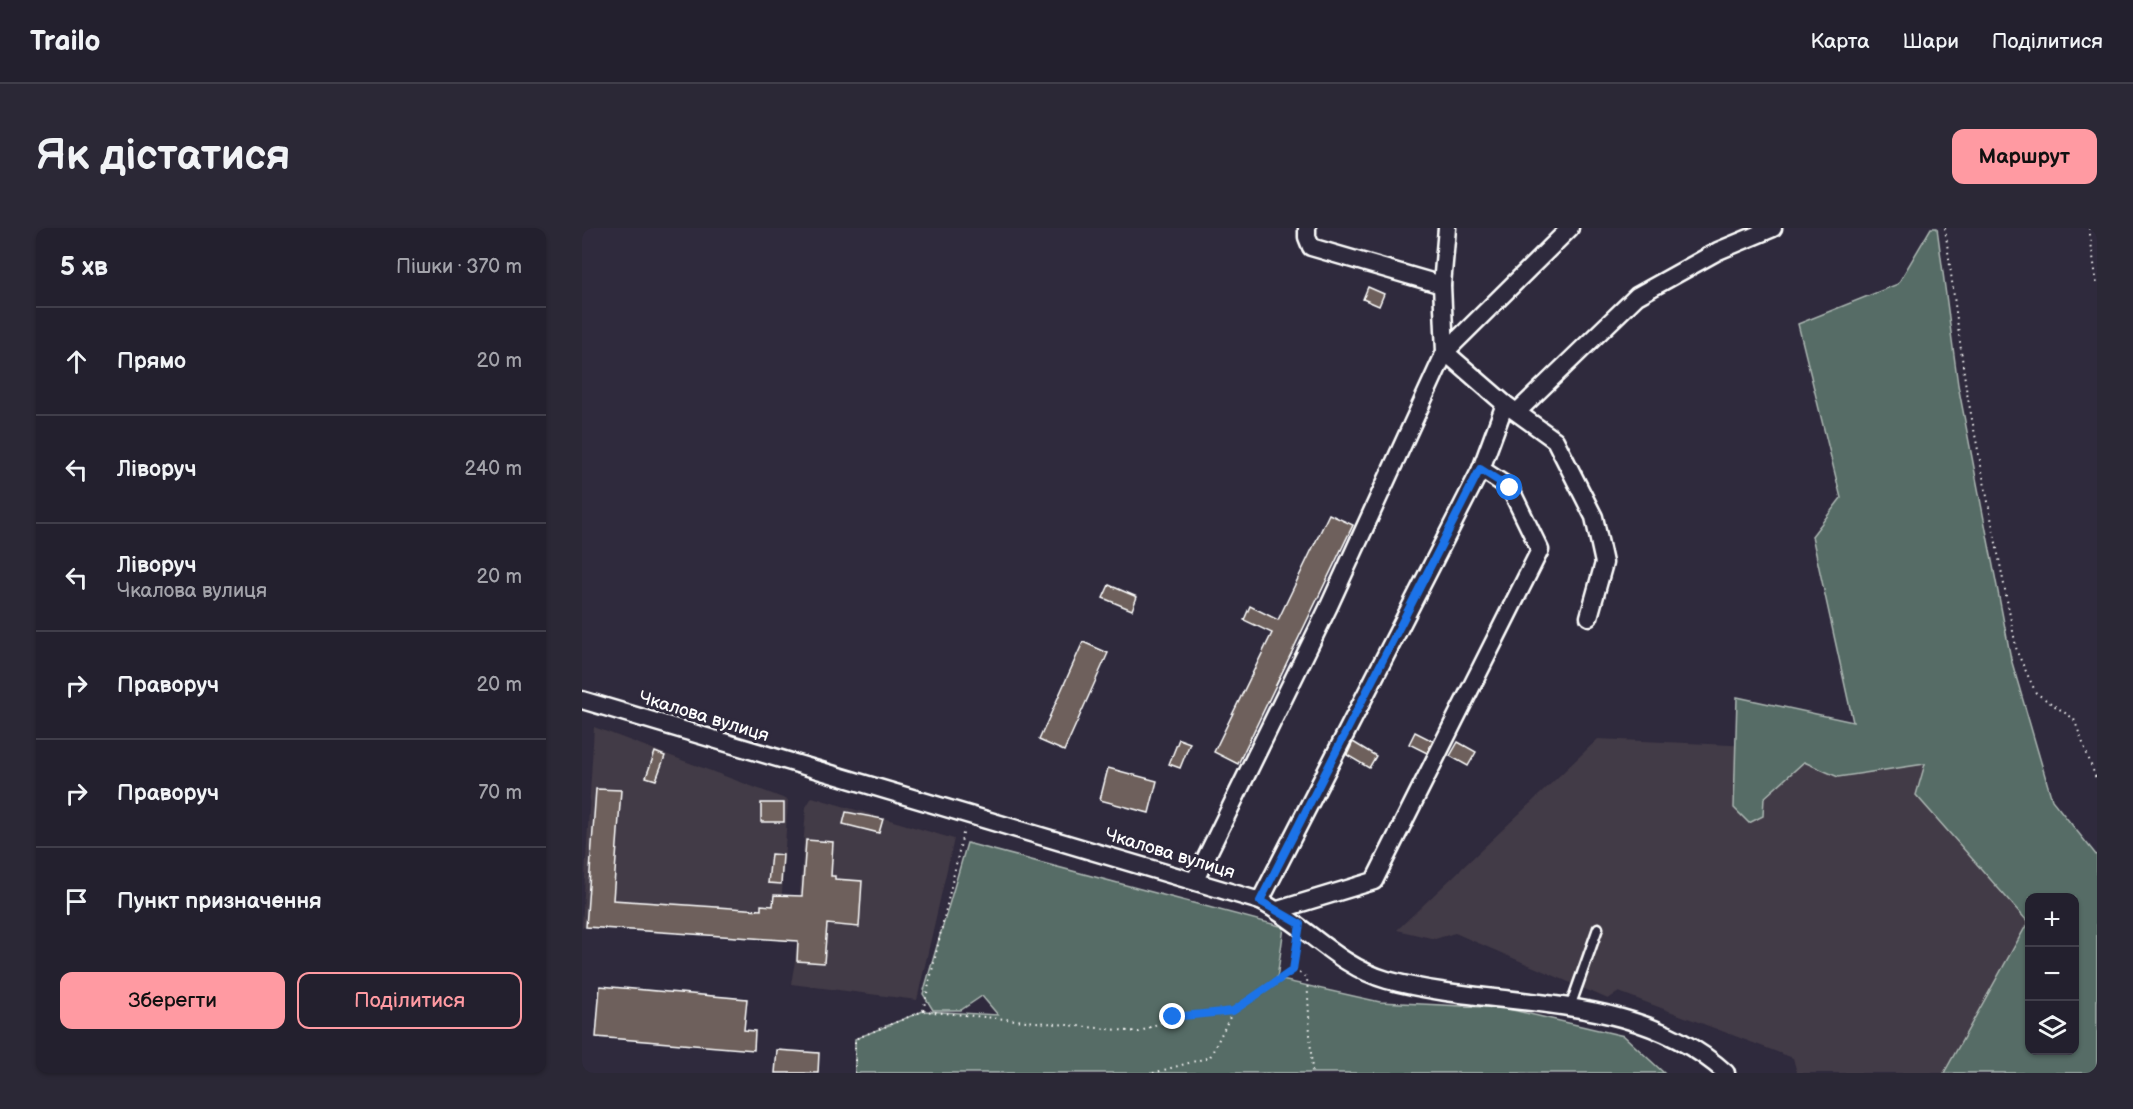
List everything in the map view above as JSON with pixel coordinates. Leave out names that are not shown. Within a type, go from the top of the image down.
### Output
[{"type":"street","points":[[1307,228],[1306,237],[1311,247],[1442,285]]},
{"type":"street","points":[[1447,228],[1442,285],[1445,352],[1511,408],[1555,440],[1594,517],[1604,563],[1589,617]]},
{"type":"street","points":[[1196,880],[1329,606],[1445,352],[1570,228]]},
{"type":"street","points":[[1260,901],[1511,408],[1637,296],[1718,251],[1773,228]]},
{"type":"street","points":[[1278,910],[1374,882],[1540,550],[1510,488],[1480,469]]},
{"type":"street","name":"Чкалова вулиця","points":[[582,700],[1196,880],[1260,901],[1300,924],[1342,961],[1389,980],[1570,1006],[1636,1022],[1678,1041],[1726,1073]]},
{"type":"lane","points":[[1570,1006],[1598,928]]},
{"type":"path","points":[[1945,228],[1966,388],[2018,652],[2036,693],[2074,719],[2097,781]]},
{"type":"path","points":[[2089,228],[2097,285]]},
{"type":"path","points":[[923,1011],[967,814]]},
{"type":"path","points":[[855,1073],[855,1040],[923,1011],[1139,1032],[1173,1017],[1233,1011],[1293,970],[1300,924]]},
{"type":"path","points":[[1293,970],[1307,978],[1312,1073]]},
{"type":"path","points":[[1153,1073],[1210,1057],[1233,1011]]},
{"type":"shaded area","points":[[594,727],[788,800],[779,940],[582,927]]},
{"type":"shaded area","points":[[1598,739],[1952,755],[2027,893],[2025,893],[2025,963],[1948,1073],[1797,1073],[1793,1058],[1619,992],[1608,999],[1455,933],[1435,939],[1397,930]]},
{"type":"shaded area","points":[[812,797],[954,839],[917,1000],[791,984],[795,961],[806,807]]},
{"type":"green space","points":[[1931,228],[1937,228],[1958,385],[2011,659],[2052,800],[2097,856],[2097,1073],[1944,1073],[2025,927],[2025,1055],[2079,1055],[2079,893],[2025,893],[2025,919],[1916,795],[1925,764],[1838,777],[1804,762],[1764,798],[1763,816],[1749,823],[1734,808],[1737,697],[1853,722],[1812,536],[1841,498],[1798,324],[1898,284]]},
{"type":"green space","points":[[967,843],[1284,927],[1277,979],[1380,1002],[1504,1008],[1624,1036],[1664,1073],[855,1073],[855,1039],[923,1011],[998,1015],[982,996],[961,1010],[933,1010],[923,994]]},
{"type":"building","points":[[1368,287],[1384,294],[1379,306],[1363,299]]},
{"type":"building","points":[[1329,514],[1353,525],[1238,764],[1214,752],[1272,633],[1244,620],[1250,606],[1278,620]]},
{"type":"building","points":[[1109,585],[1137,597],[1132,610],[1103,598]]},
{"type":"building","points":[[1083,642],[1108,653],[1064,751],[1039,740]]},
{"type":"building","points":[[1415,732],[1433,741],[1427,753],[1409,744]]},
{"type":"building","points":[[1179,739],[1190,743],[1180,768],[1169,764]]},
{"type":"building","points":[[1353,742],[1376,756],[1369,768],[1347,755]]},
{"type":"building","points":[[1458,742],[1476,752],[1468,766],[1450,756]]},
{"type":"building","points":[[655,752],[665,756],[656,780],[646,777]]},
{"type":"building","points":[[1108,768],[1157,781],[1149,813],[1100,800]]},
{"type":"building","points":[[596,789],[621,790],[613,900],[761,910],[761,905],[773,906],[774,895],[802,896],[806,840],[833,842],[831,876],[835,876],[835,879],[862,881],[859,927],[827,924],[824,963],[797,961],[798,941],[586,927]]},
{"type":"building","points":[[761,803],[784,803],[784,822],[761,822]]},
{"type":"building","points":[[846,812],[883,819],[879,833],[843,824]]},
{"type":"building","points":[[771,854],[783,855],[781,884],[768,883]]},
{"type":"building","points":[[600,986],[747,999],[744,1030],[755,1031],[754,1050],[596,1037]]},
{"type":"building","points":[[777,1050],[819,1053],[818,1073],[775,1073]]},
{"type":"route","points":[[1173,1017],[1233,1011],[1293,970],[1300,924],[1260,901],[1480,469],[1510,488]]}]
